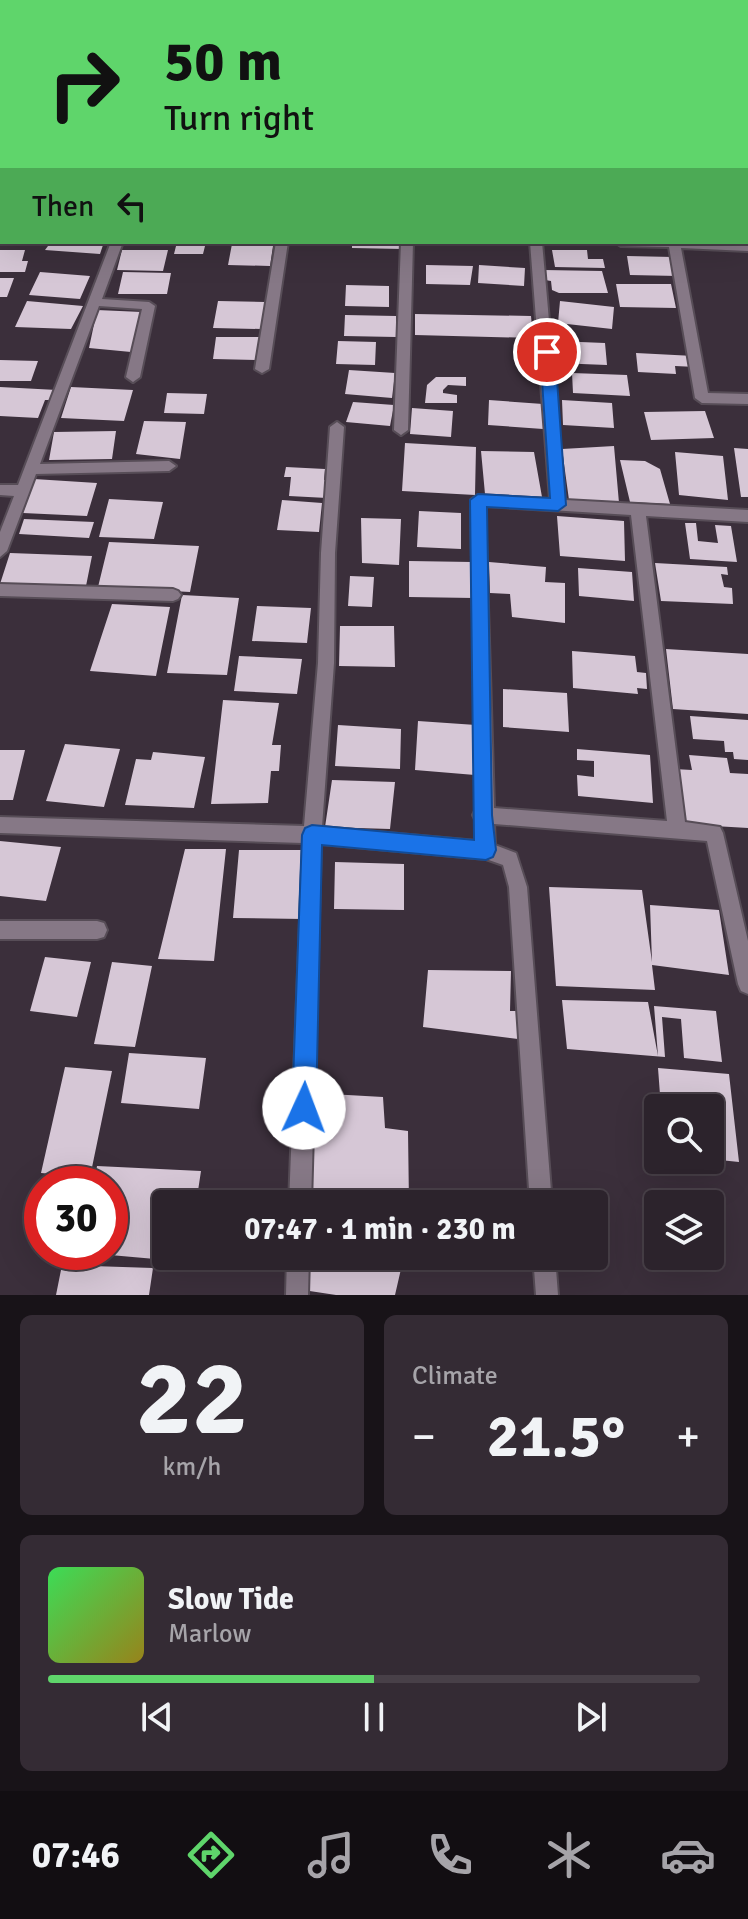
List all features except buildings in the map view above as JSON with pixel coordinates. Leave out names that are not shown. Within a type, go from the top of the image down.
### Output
[{"type":"street","points":[[0,551],[116,244]]},
{"type":"street","points":[[262,369],[282,244]]},
{"type":"street","points":[[401,430],[407,244]]},
{"type":"street","points":[[536,244],[558,505]]},
{"type":"street","points":[[674,244],[702,398],[748,399]]},
{"type":"street","points":[[692,244],[748,247]]},
{"type":"street","points":[[94,302],[149,306],[133,377]]},
{"type":"street","points":[[300,1190],[312,835],[326,663],[328,553],[337,427]]},
{"type":"street","points":[[31,469],[169,466]]},
{"type":"street","points":[[0,490],[23,491]]},
{"type":"street","points":[[486,850],[482,815],[478,500],[748,516]]},
{"type":"street","points":[[638,510],[677,830]]},
{"type":"street","points":[[0,590],[173,595]]},
{"type":"street","points":[[482,815],[714,833],[748,984]]},
{"type":"street","points":[[0,825],[312,835],[486,850],[510,859],[518,887],[540,1190]]},
{"type":"street","points":[[0,930],[97,930]]},
{"type":"street","points":[[297,1295],[298,1270]]},
{"type":"street","points":[[545,1270],[547,1295]]},
{"type":"route","points":[[304,1108],[312,835],[486,850],[482,815],[478,500],[558,505],[547,352]]}]
